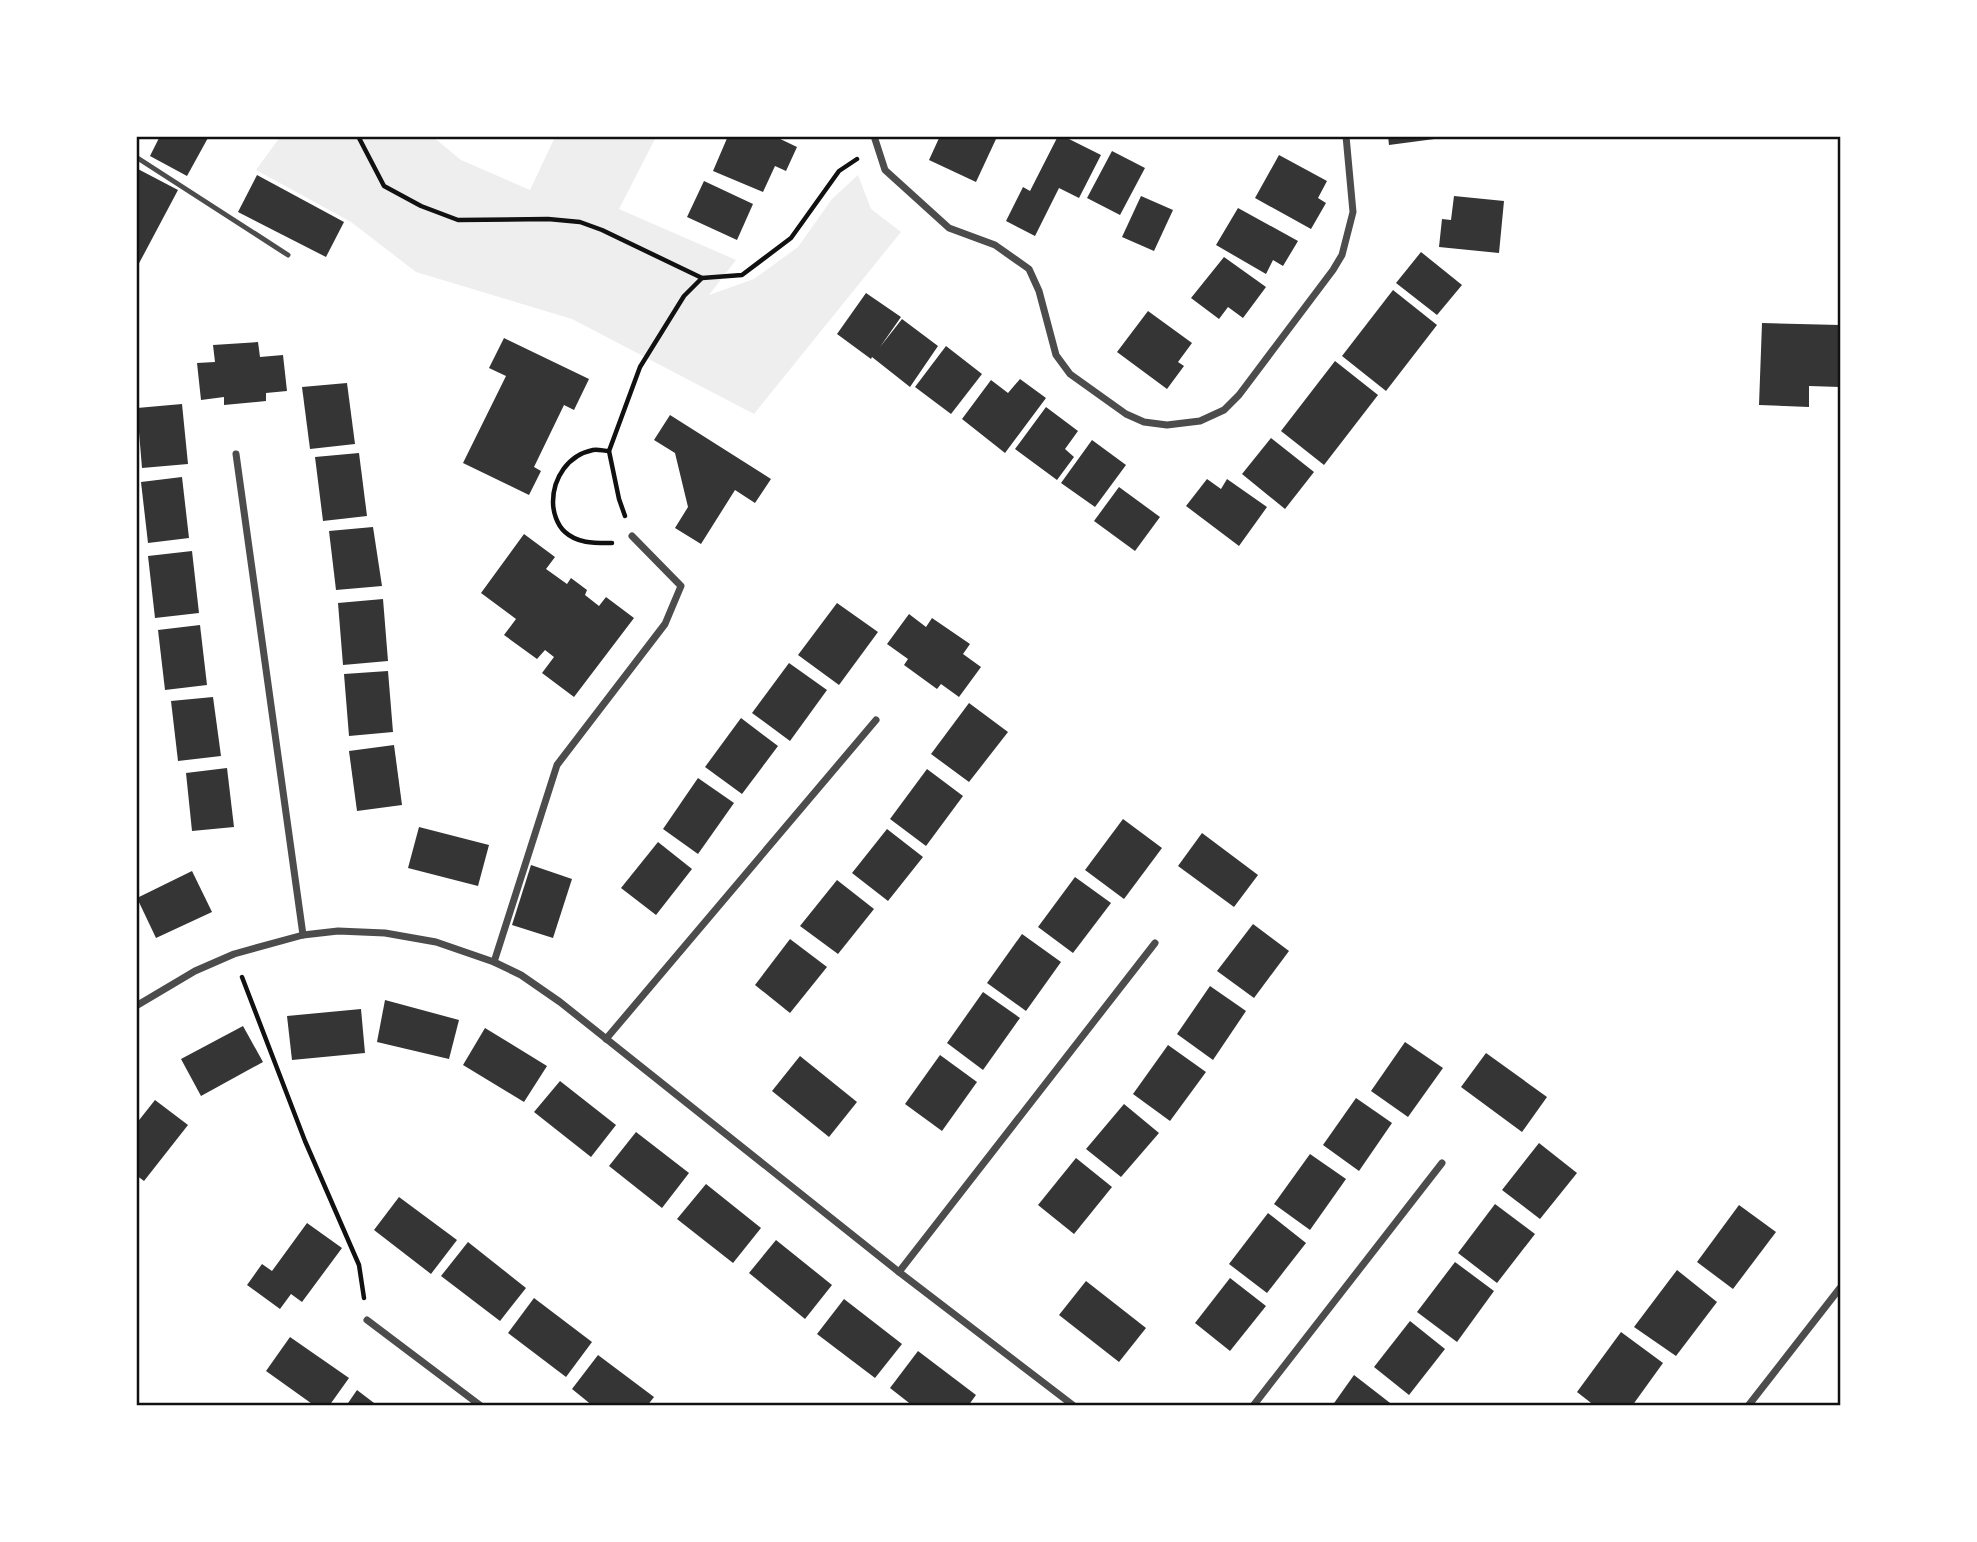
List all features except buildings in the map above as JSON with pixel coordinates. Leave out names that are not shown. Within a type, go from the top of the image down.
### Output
[{"type":"street","points":[[874,136],[885,170],[949,228],[995,245],[1029,269],[1039,290],[1056,355],[1070,374],[1126,414],[1144,422],[1167,425],[1199,421],[1224,410],[1333,270],[1342,255],[1353,212],[1346,136]]},
{"type":"street","points":[[236,454],[303,935]]},
{"type":"street","points":[[494,962],[557,765],[665,624],[681,586],[631,534]]},
{"type":"street","points":[[606,1040],[876,720]]},
{"type":"street","points":[[136,1006],[195,971],[234,954],[303,935],[338,931],[385,933],[436,942],[494,962],[520,975],[560,1002],[899,1272],[1074,1405]]},
{"type":"street","points":[[899,1272],[1155,943]]},
{"type":"street","points":[[1253,1405],[1442,1163]]},
{"type":"street","points":[[1748,1405],[1840,1289]]},
{"type":"street","points":[[367,1320],[481,1405]]},
{"type":"lane","points":[[136,157],[288,255]]},
{"type":"path","points":[[358,136],[384,186],[421,206],[458,220],[548,219],[580,222],[702,278],[742,275],[782,246],[791,238],[839,171],[876,145]]},
{"type":"path","points":[[609,451],[593,450],[572,460],[558,476],[553,489],[553,508],[558,523],[566,533],[587,543],[612,543],[631,534],[619,499],[609,451],[640,367],[684,296],[702,278]]},
{"type":"path","points":[[234,954],[305,1141],[359,1265],[367,1320]]},
{"type":"shaded area","points":[[280,137],[433,137],[461,160],[530,190],[555,137],[656,137],[619,209],[736,260],[709,295],[754,279],[798,247],[832,199],[858,175],[871,209],[901,232],[754,414],[572,319],[416,272],[351,222],[256,170]]}]
